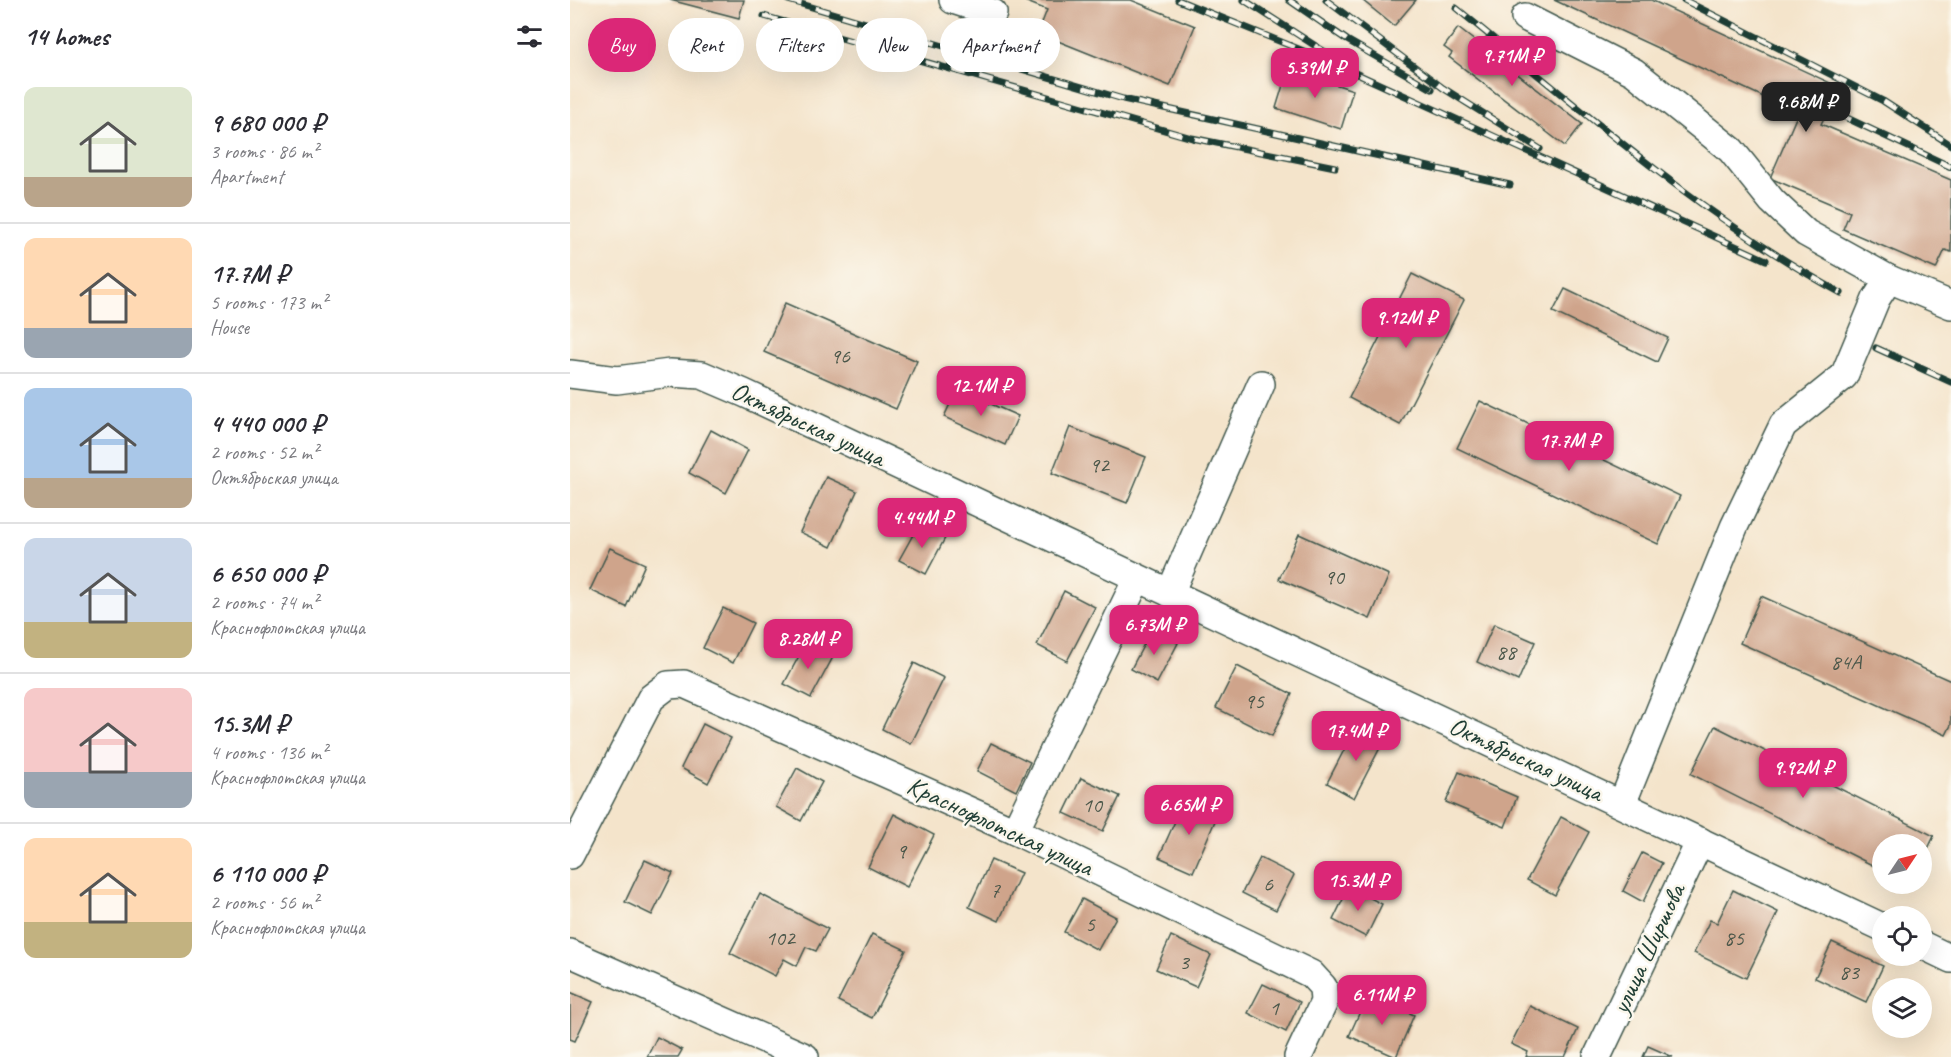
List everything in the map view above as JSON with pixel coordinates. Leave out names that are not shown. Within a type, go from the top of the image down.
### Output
[{"type":"street","points":[[953,0],[993,14]]},
{"type":"street","points":[[1525,17],[1634,72],[1731,150],[1772,201],[1806,233],[1889,279],[1951,305]]},
{"type":"street","points":[[1622,804],[1734,527],[1783,426],[1844,375],[1876,299],[1889,279]]},
{"type":"street","name":"Октябрьская улица","points":[[570,374],[616,380],[670,373],[702,375],[1872,922]]},
{"type":"street","points":[[1170,593],[1261,384]]},
{"type":"street","points":[[1015,831],[1137,579]]},
{"type":"street","name":"Краснофлотская улица","points":[[570,855],[651,698],[668,685],[684,684],[1015,831],[1311,974],[1323,987],[1324,1002],[1298,1057]]},
{"type":"street","name":"улица Ширшова","points":[[1597,1057],[1700,841]]},
{"type":"street","points":[[1932,950],[1951,959]]},
{"type":"street","points":[[570,953],[805,1057]]},
{"type":"building","points":[[670,0],[744,0],[739,18]]},
{"type":"building","points":[[1022,0],[1131,0],[1195,26],[1170,86],[1060,42],[1060,18],[1044,18],[1047,10]]},
{"type":"building","points":[[1362,0],[1416,0],[1394,26]]},
{"type":"building","points":[[1554,0],[1651,0],[1839,87],[1821,124],[1951,180],[1951,252],[1945,250],[1936,269],[1843,229],[1850,212],[1770,178],[1798,113]]},
{"type":"building","points":[[1458,28],[1582,124],[1565,146],[1449,57],[1452,53],[1444,47]]},
{"type":"building","points":[[1288,69],[1353,90],[1341,129],[1276,108]]},
{"type":"building","points":[[1412,274],[1464,300],[1400,425],[1349,398]]},
{"type":"building","points":[[1565,289],[1668,338],[1657,362],[1553,312]]},
{"type":"building","points":[[785,303],[917,361],[896,409],[764,352]]},
{"type":"building","points":[[957,389],[1018,416],[1005,445],[944,417]]},
{"type":"building","points":[[1480,401],[1680,496],[1658,544],[1457,448]]},
{"type":"building","points":[[1070,427],[1146,457],[1127,503],[1052,473]]},
{"type":"building","points":[[711,430],[748,450],[726,493],[689,473]]},
{"type":"building","points":[[826,477],[857,491],[831,547],[800,532]]},
{"type":"building","points":[[919,524],[945,538],[926,574],[899,560]]},
{"type":"building","points":[[1299,534],[1389,575],[1370,619],[1279,579]]},
{"type":"building","points":[[610,548],[645,564],[626,607],[590,590]]},
{"type":"building","points":[[1064,591],[1095,607],[1067,661],[1037,645]]},
{"type":"building","points":[[1761,596],[1951,681],[1951,725],[1946,735],[1740,643]]},
{"type":"building","points":[[723,608],[753,623],[733,663],[703,648]]},
{"type":"building","points":[[1494,624],[1535,642],[1518,681],[1477,662]]},
{"type":"building","points":[[1152,629],[1178,643],[1157,683],[1131,669]]},
{"type":"building","points":[[806,643],[833,657],[811,698],[784,684]]},
{"type":"building","points":[[914,663],[944,678],[911,744],[882,729]]},
{"type":"building","points":[[1237,666],[1292,694],[1272,736],[1216,708]]},
{"type":"building","points":[[703,724],[731,738],[708,783],[681,768]]},
{"type":"building","points":[[1357,725],[1384,740],[1354,798],[1327,783]]},
{"type":"building","points":[[1715,726],[1930,834],[1872,834],[1872,865],[1691,774]]},
{"type":"building","points":[[991,743],[1030,762],[1016,791],[977,771]]},
{"type":"building","points":[[797,768],[822,782],[801,821],[776,807]]},
{"type":"building","points":[[1459,772],[1517,797],[1505,827],[1446,802]]},
{"type":"building","points":[[1081,778],[1120,796],[1103,831],[1064,813]]},
{"type":"building","points":[[1185,799],[1218,814],[1193,872],[1159,857]]},
{"type":"building","points":[[894,814],[934,835],[907,887],[868,867]]},
{"type":"building","points":[[1561,817],[1589,832],[1555,895],[1527,880]]},
{"type":"building","points":[[1642,853],[1662,863],[1643,902],[1623,891]]},
{"type":"building","points":[[1260,858],[1294,875],[1276,910],[1242,893]]},
{"type":"building","points":[[645,860],[673,873],[652,915],[625,902]]},
{"type":"building","points":[[991,860],[1021,873],[999,921],[969,907]]},
{"type":"building","points":[[1349,887],[1382,904],[1366,937],[1333,920]]},
{"type":"building","points":[[1733,890],[1778,912],[1746,978],[1694,953],[1710,920],[1717,923]]},
{"type":"building","points":[[760,894],[828,929],[816,951],[806,947],[797,966],[784,959],[775,976],[730,953]]},
{"type":"building","points":[[1082,899],[1116,917],[1098,950],[1064,932]]},
{"type":"building","points":[[872,934],[906,950],[872,1018],[838,1001]]},
{"type":"building","points":[[1171,936],[1211,955],[1196,987],[1156,969]]},
{"type":"building","points":[[1832,942],[1872,961],[1872,966],[1883,966],[1877,978],[1872,978],[1872,989],[1866,1002],[1815,978]]},
{"type":"building","points":[[1263,984],[1300,1002],[1286,1032],[1248,1013]]},
{"type":"building","points":[[570,992],[593,1002],[575,1041],[570,1039]]},
{"type":"building","points":[[1368,994],[1414,1015],[1396,1057],[1349,1036]]},
{"type":"building","points":[[1530,1006],[1578,1029],[1565,1057],[1526,1057],[1528,1052],[1511,1044]]},
{"type":"building","points":[[657,1037],[682,1050],[678,1057],[647,1057]]},
{"type":"building","points":[[1648,1046],[1673,1057],[1643,1057]]},
{"type":"railway","points":[[788,0],[1123,99],[1510,185]]},
{"type":"railway","points":[[1178,0],[1333,63],[1766,260]]},
{"type":"railway","points":[[1244,0],[1325,52]]},
{"type":"railway","points":[[1289,0],[1347,40],[1432,89]]},
{"type":"railway","points":[[1326,0],[1443,88],[1540,149]]},
{"type":"railway","points":[[1684,0],[1883,101],[1951,145]]},
{"type":"railway","points":[[1456,8],[1595,122],[1690,195],[1789,263],[1841,293]]},
{"type":"railway","points":[[764,16],[1192,138],[1335,167]]},
{"type":"railway","points":[[1813,102],[1951,167]]},
{"type":"railway","points":[[1876,348],[1951,382]]}]
